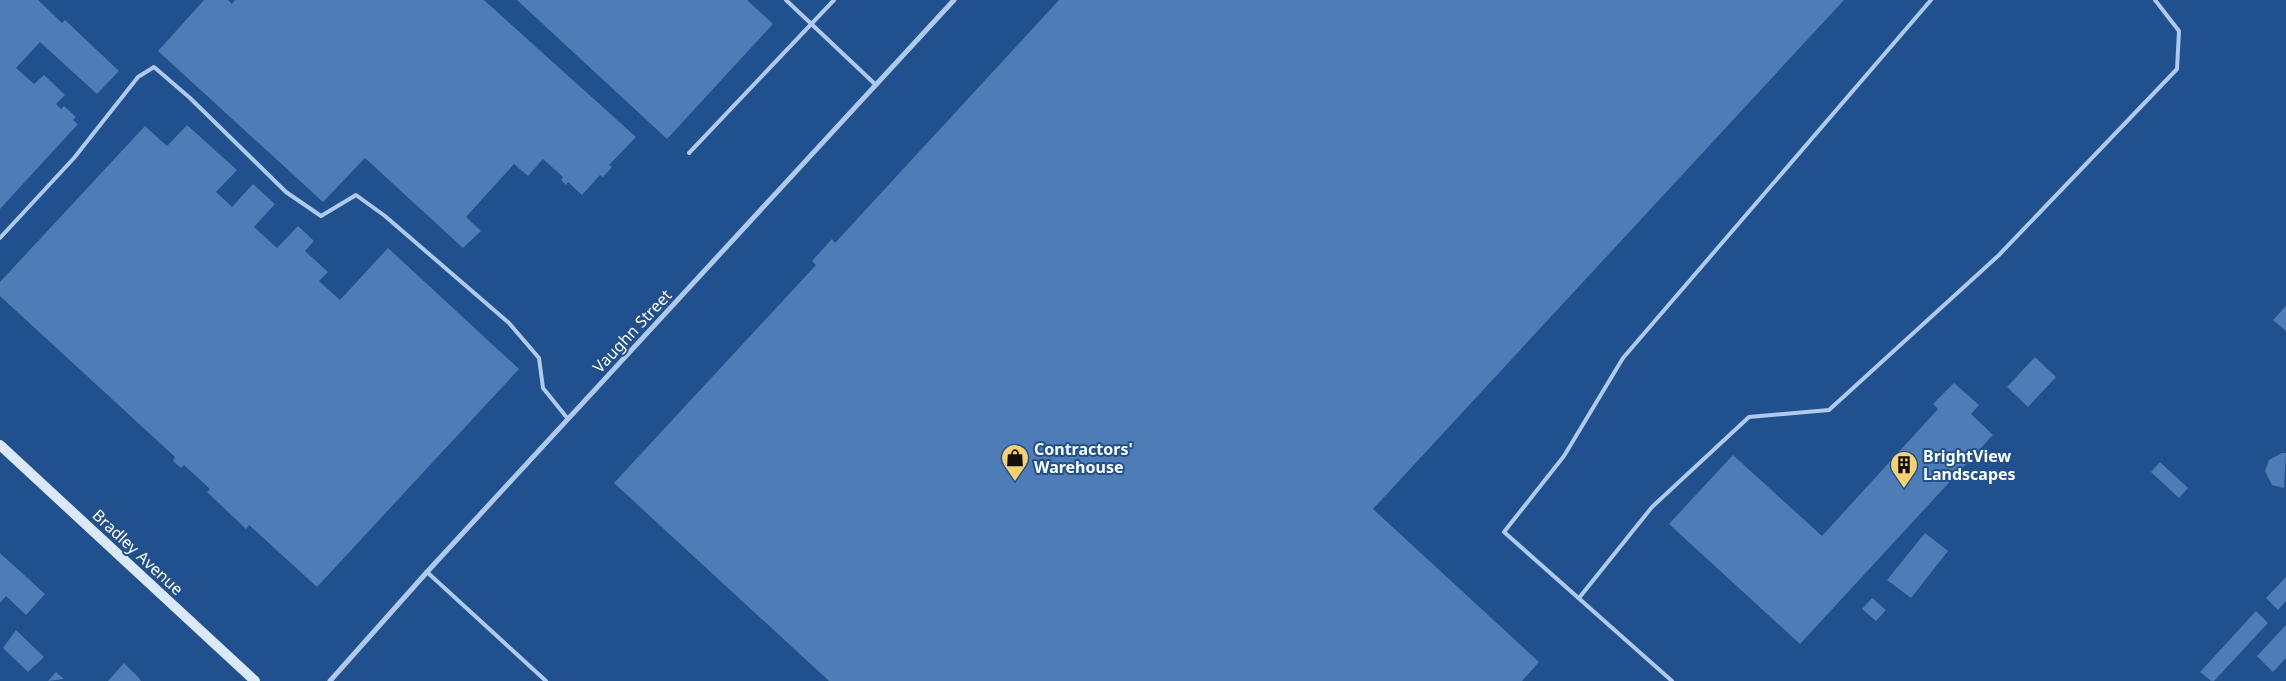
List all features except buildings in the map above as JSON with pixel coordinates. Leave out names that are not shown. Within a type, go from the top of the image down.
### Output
[{"type":"street","name":"Vaughn Street","points":[[330,681],[427,572],[954,0]]},
{"type":"street","name":"Bradley Avenue","points":[[0,445],[255,681]]},
{"type":"lane","points":[[786,0],[876,85]]},
{"type":"lane","points":[[689,153],[834,0]]},
{"type":"lane","points":[[1672,681],[1504,532],[1564,456],[1624,358],[1931,0]]},
{"type":"lane","points":[[1579,598],[1652,507],[1749,417],[1828,410],[1999,255],[2177,69],[2179,31],[2155,0]]},
{"type":"lane","points":[[0,238],[74,158],[138,76],[154,67],[190,98],[286,192],[321,216],[356,195],[385,216],[509,323],[539,358],[544,388],[568,419]]},
{"type":"lane","points":[[427,572],[546,681]]},
{"type":"place","name":"Contractors' Warehouse","points":[[1015,482]]},
{"type":"place","name":"BrightView Landscapes","points":[[1904,489]]}]
